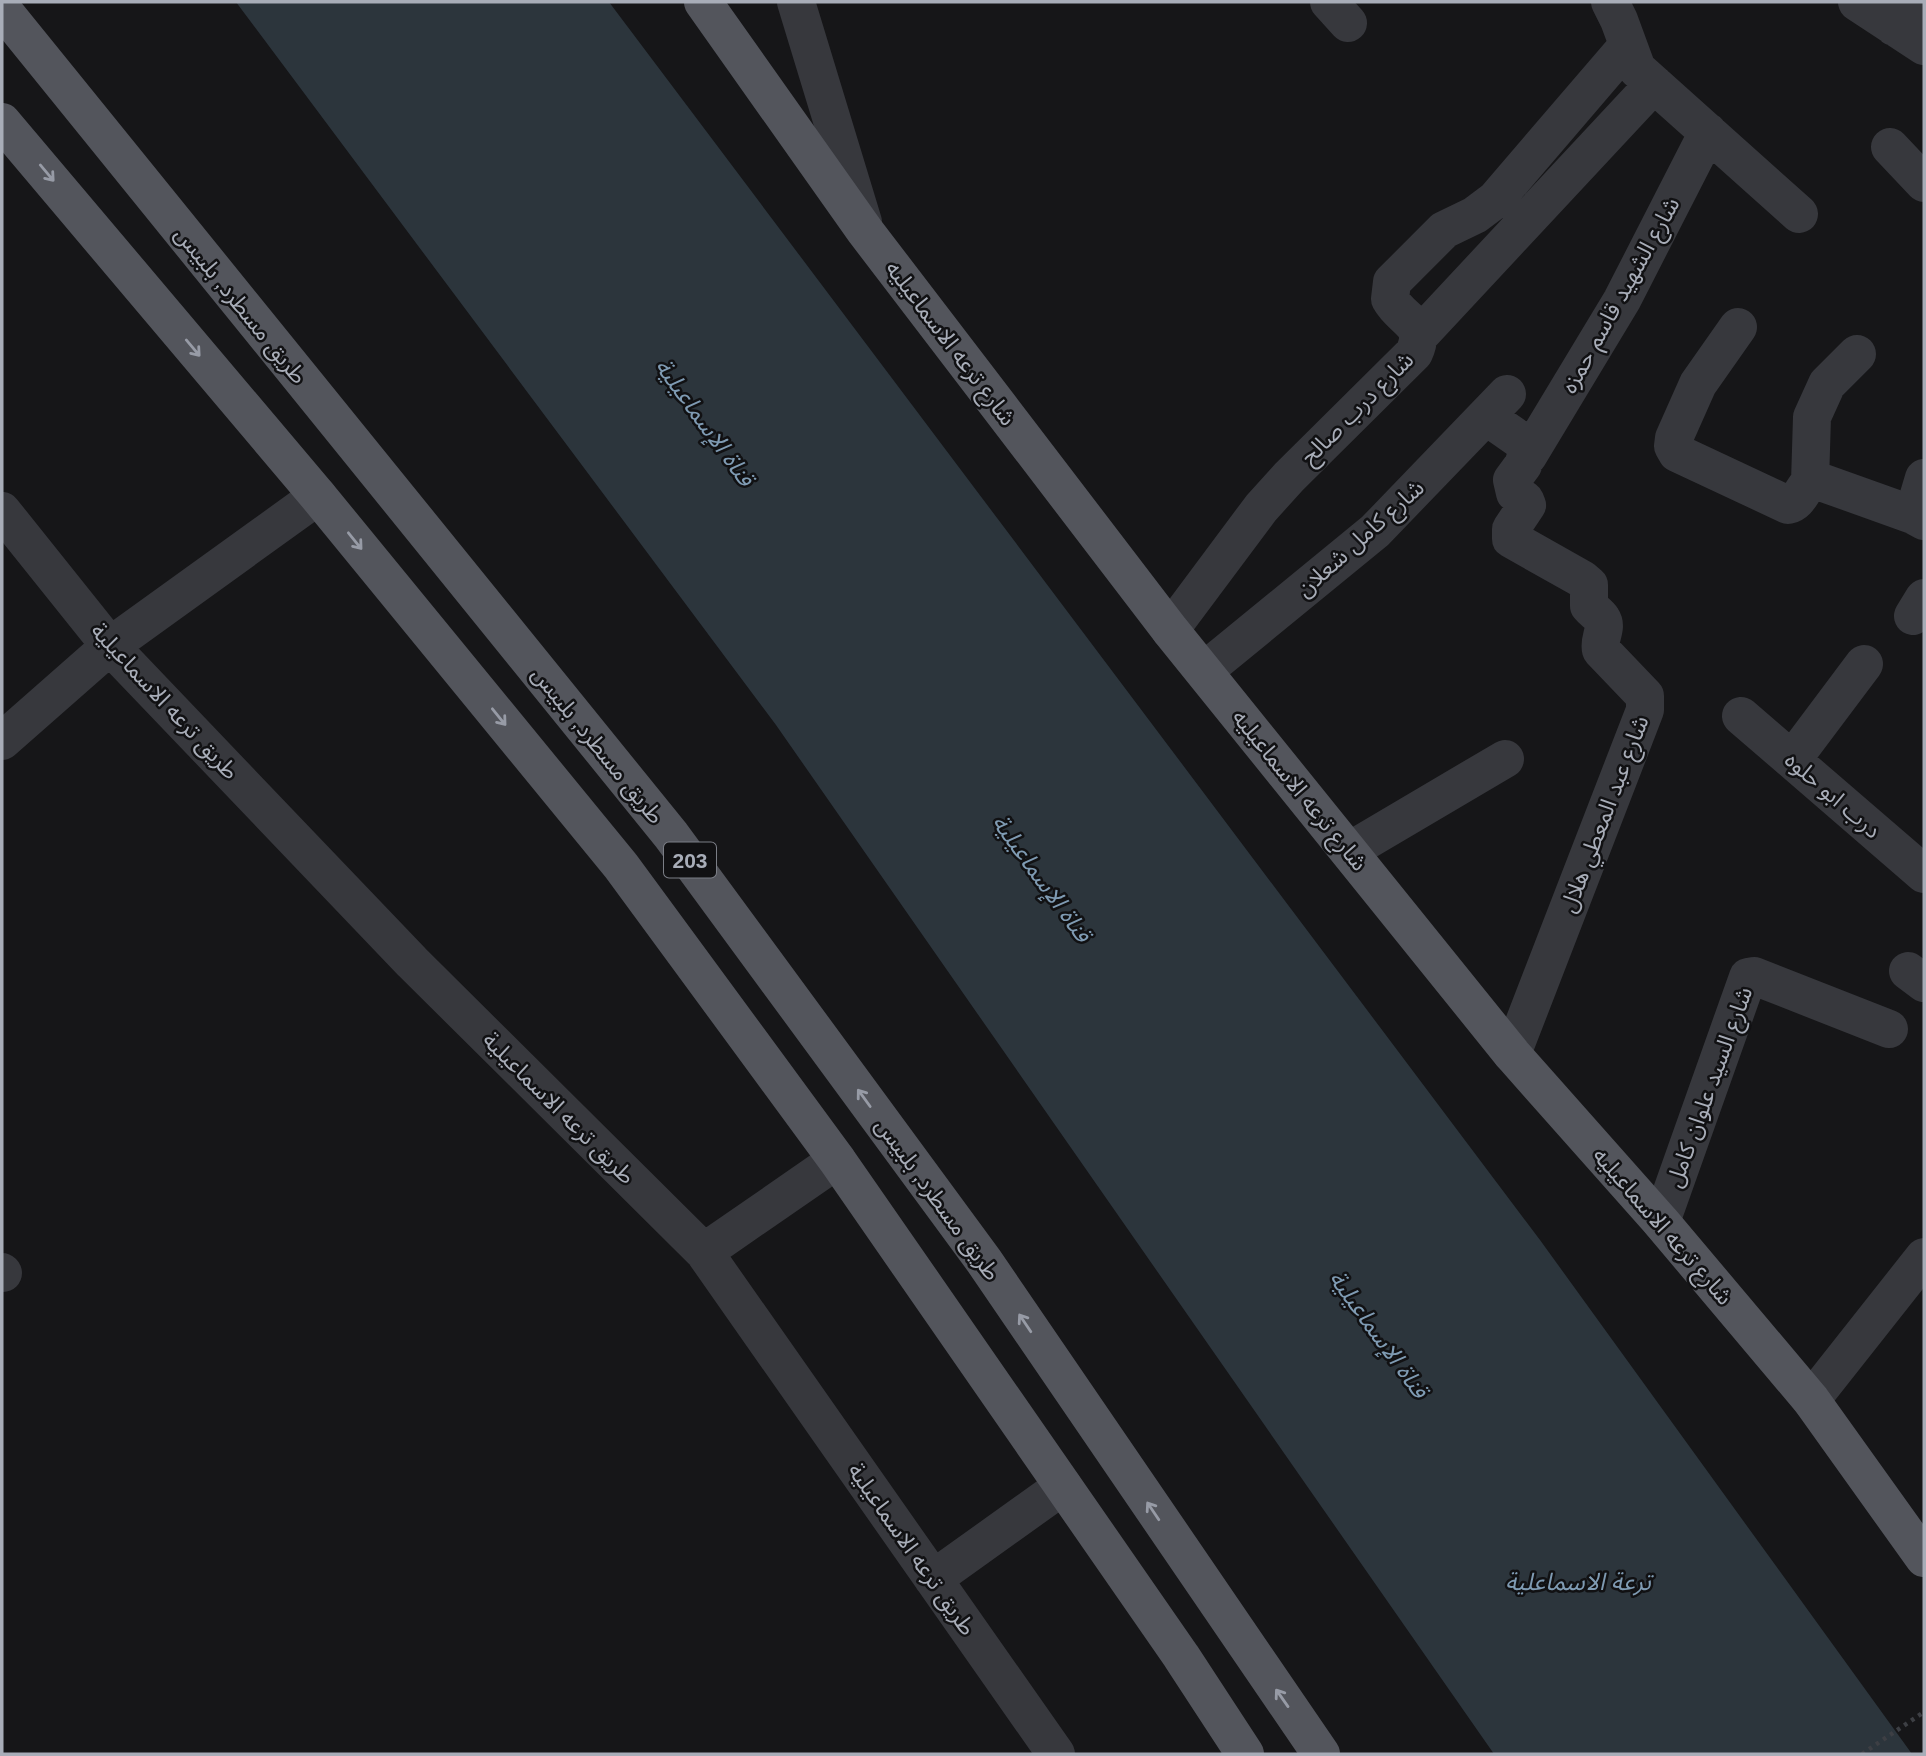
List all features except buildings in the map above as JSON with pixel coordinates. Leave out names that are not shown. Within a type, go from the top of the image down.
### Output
[{"type":"main road","name":"شارع ترعه الاسماعيليه","points":[[703,2],[865,231],[1170,630],[1512,1054],[1661,1222],[1811,1400],[1924,1558]]},
{"type":"main road","name":"طريق مسطرد, بلبيس","points":[[2,9],[671,835],[984,1261],[1321,1754]]},
{"type":"main road","name":"203","points":[[2,122],[318,496],[621,866],[837,1160],[1181,1656],[1245,1754]]},
{"type":"street","points":[[796,2],[865,231]]},
{"type":"street","points":[[1610,2],[1637,69],[1799,214]]},
{"type":"street","points":[[1857,2],[1909,36],[1923,2]]},
{"type":"street","name":"شارع درب صالح","points":[[1170,630],[1261,508],[1414,354],[1419,337],[1415,325],[1390,299],[1392,282],[1444,230],[1462,222],[1495,200],[1628,45]]},
{"type":"street","points":[[1419,337],[1654,84]]},
{"type":"street","name":"شارع الشهيد قاسم حمزه","points":[[1528,456],[1622,299],[1708,132]]},
{"type":"street","points":[[1890,147],[1924,183]]},
{"type":"street","points":[[1738,327],[1698,384],[1674,438],[1674,450],[1788,505],[1795,502],[1810,482],[1812,416],[1827,384],[1857,354]]},
{"type":"street","name":"شارع كامل شعلان","points":[[1204,671],[1376,531],[1497,405],[1523,443],[1528,456]]},
{"type":"street","name":"شارع عبد المعطي هلال","points":[[1512,1054],[1644,710],[1645,696],[1601,650],[1599,644],[1604,625],[1602,619],[1589,606],[1589,585],[1511,538],[1511,528],[1527,505],[1525,500],[1515,493],[1512,480],[1528,456]]},
{"type":"street","points":[[1810,482],[1817,481],[1919,518],[1924,478]]},
{"type":"street","points":[[2,741],[110,646],[318,496]]},
{"type":"street","name":"طريق ترعه الاسماعيلية","points":[[2,511],[110,646],[412,962],[704,1252],[1056,1754]]},
{"type":"street","points":[[1792,760],[1864,664]]},
{"type":"street","name":"درب ابو حلوه","points":[[1741,716],[1924,874]]},
{"type":"street","points":[[1349,851],[1504,759]]},
{"type":"street","name":"شارع السيد علوان كامل","points":[[1661,1222],[1748,977],[1754,976],[1889,1029]]},
{"type":"street","points":[[704,1252],[837,1160]]},
{"type":"street","points":[[1811,1400],[1924,1257]]},
{"type":"street","points":[[933,1579],[1063,1486]]},
{"type":"path","points":[[1862,1754],[1924,1712]]},
{"type":"water","name":"ترعة الاسماعلية","points":[[236,2],[609,2],[1540,1240],[1912,1754],[1494,1754],[776,725]]},
{"type":"water label","name":"قناة الإسماعيلية","points":[[705,422]]},
{"type":"water label","name":"قناة الإسماعيلية","points":[[1042,878]]},
{"type":"water label","name":"قناة الإسماعيلية","points":[[1379,1334]]}]
